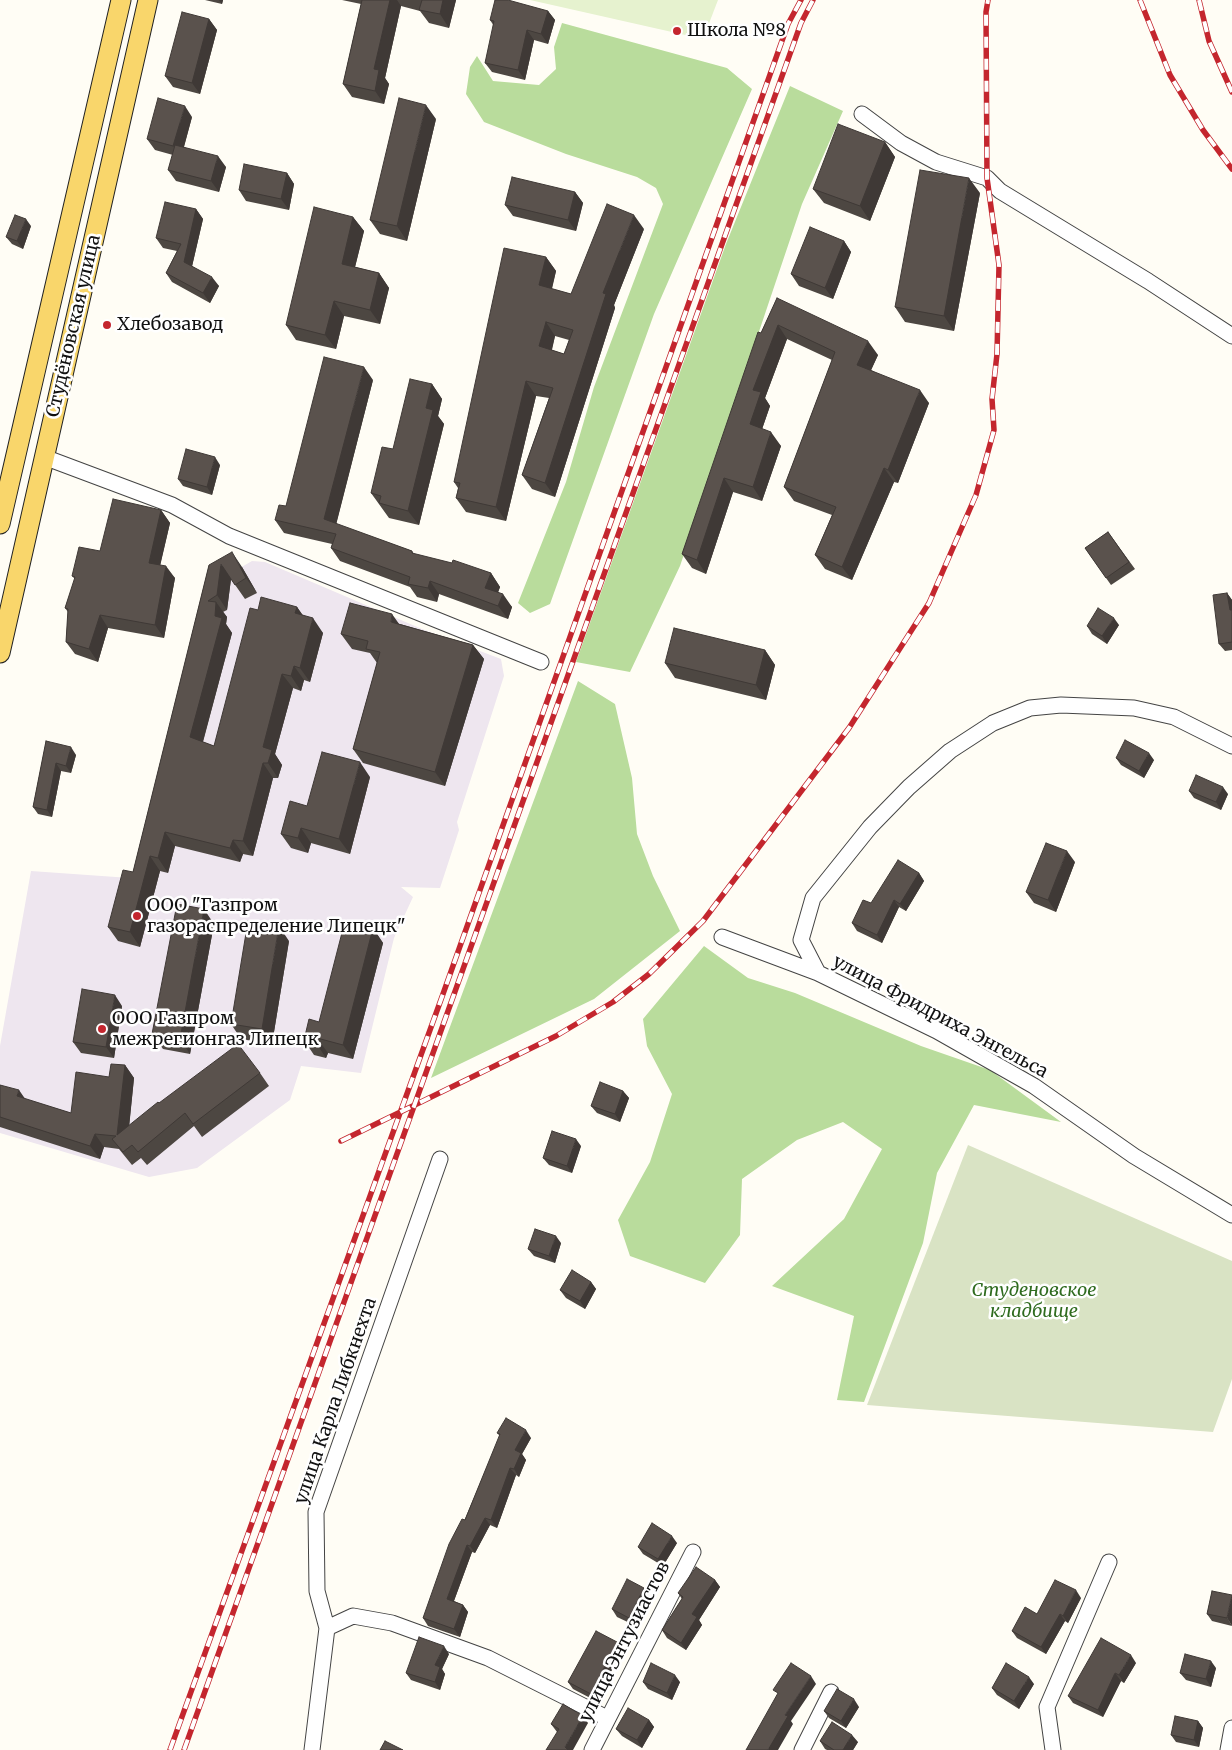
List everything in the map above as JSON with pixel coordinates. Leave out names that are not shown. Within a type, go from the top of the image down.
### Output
[{"type":"main road","name":"Студёновская улица","points":[[0,524],[121,0]]},
{"type":"main road","name":"Студёновская улица","points":[[0,653],[148,0]]},
{"type":"street","points":[[862,114],[901,143],[936,162],[987,178],[1000,192],[1148,281],[1232,336]]},
{"type":"street","points":[[44,457],[172,505],[229,536],[541,662]]},
{"type":"street","name":"улица Фридриха Энгельса","points":[[1232,746],[1174,717],[1134,708],[1061,705],[1030,708],[993,723],[950,750],[908,787],[870,827],[813,898],[801,940],[818,973],[937,1032],[1034,1086],[1134,1156],[1232,1215]]},
{"type":"street","points":[[722,937],[818,973]]},
{"type":"street","name":"улица Карла Либкнехта","points":[[312,1750],[327,1628],[317,1592],[316,1512],[440,1159]]},
{"type":"street","name":"улица Энтузиастов","points":[[592,1750],[692,1552]]},
{"type":"street","points":[[1052,1750],[1047,1707],[1109,1562]]},
{"type":"street","points":[[327,1628],[353,1616],[392,1623],[488,1658],[607,1718]]},
{"type":"street","points":[[802,1750],[831,1692]]},
{"type":"street","points":[[1228,1750],[1232,1728]]},
{"type":"shaded area","points":[[252,561],[265,562],[422,629],[501,659],[504,676],[457,822],[459,830],[440,888],[401,887],[413,897],[394,938],[361,1073],[301,1066],[290,1100],[197,1168],[149,1177],[0,1133],[0,1046],[31,871],[130,878],[145,871],[219,580]]},
{"type":"green space","points":[[530,0],[718,0],[703,39]]},
{"type":"green space","points":[[562,23],[727,68],[752,89],[654,314],[550,604],[530,613],[518,603],[566,482],[594,387],[663,204],[656,188],[637,177],[566,154],[484,122],[466,94],[470,67],[477,56],[493,81],[539,85],[556,69],[554,47]]},
{"type":"green space","points":[[790,86],[843,111],[802,204],[680,566],[630,672],[576,662],[726,244]]},
{"type":"green space","points":[[578,681],[615,704],[632,778],[637,834],[653,876],[680,931],[594,999],[431,1078]]},
{"type":"green space","points":[[704,946],[748,978],[795,993],[921,1046],[990,1070],[1061,1122],[974,1105],[937,1173],[923,1243],[864,1402],[837,1400],[854,1316],[772,1286],[844,1219],[882,1149],[843,1122],[797,1140],[742,1179],[740,1235],[705,1283],[630,1256],[618,1220],[650,1162],[672,1094],[647,1046],[643,1019]]},
{"type":"green space","name":"Студеновское кладбище","points":[[968,1145],[1232,1261],[1232,1379],[1213,1432],[867,1405]]},
{"type":"building","points":[[362,0],[390,0],[374,69],[379,70],[375,91],[343,84]]},
{"type":"building","points":[[422,0],[443,0],[440,14],[419,10]]},
{"type":"building","points":[[495,0],[508,0],[548,11],[541,34],[527,30],[518,70],[485,63],[494,21],[490,20]]},
{"type":"building","points":[[182,12],[209,19],[192,83],[165,76]]},
{"type":"building","points":[[158,98],[185,106],[173,146],[147,139]]},
{"type":"building","points":[[399,98],[426,105],[397,226],[370,220]]},
{"type":"building","points":[[838,124],[885,142],[860,206],[813,189]]},
{"type":"building","points":[[175,145],[218,156],[211,181],[168,170]]},
{"type":"building","points":[[244,164],[287,173],[281,199],[239,190]]},
{"type":"building","points":[[920,170],[969,178],[944,316],[895,307]]},
{"type":"building","points":[[512,177],[575,192],[568,220],[505,205]]},
{"type":"building","points":[[165,202],[196,209],[184,262],[212,277],[203,293],[166,273],[181,244],[156,238]]},
{"type":"building","points":[[607,204],[634,215],[603,293],[606,294],[545,483],[522,475],[553,388],[526,381],[496,507],[456,498],[460,483],[454,482],[504,248],[546,257],[539,285],[571,294]],"holes":[[[546,322],[573,330],[564,354],[539,346]]]},
{"type":"building","points":[[314,207],[353,217],[342,264],[379,273],[370,310],[334,301],[325,335],[286,325]]},
{"type":"building","points":[[15,215],[26,219],[17,241],[6,237]]},
{"type":"building","points":[[810,227],[844,241],[825,288],[791,274]]},
{"type":"building","points":[[777,298],[868,341],[857,365],[920,390],[888,470],[884,468],[842,567],[815,555],[836,507],[784,487],[835,352],[778,325],[753,390],[761,392],[750,424],[771,432],[753,487],[724,478],[697,560],[682,554],[758,332],[761,333]]},
{"type":"building","points":[[324,357],[364,367],[324,519],[412,551],[412,553],[452,563],[453,560],[491,573],[485,588],[503,594],[498,606],[430,581],[428,588],[408,584],[410,577],[331,548],[336,534],[275,520],[279,505],[286,506]]},
{"type":"building","points":[[410,379],[432,384],[426,408],[433,410],[408,511],[379,503],[381,496],[371,493],[382,447],[393,449]]},
{"type":"building","points":[[186,449],[215,457],[207,487],[178,479]]},
{"type":"building","points":[[113,499],[161,510],[149,563],[166,566],[155,625],[100,615],[89,649],[66,642],[68,609],[65,608],[75,577],[72,576],[79,547],[100,551]]},
{"type":"building","points":[[1108,532],[1129,562],[1106,578],[1085,548]]},
{"type":"building","points":[[232,552],[246,578],[235,585],[221,564],[217,595],[208,601],[216,602],[215,616],[222,618],[190,737],[214,746],[250,608],[258,610],[261,597],[297,607],[295,613],[313,618],[300,668],[294,666],[291,676],[282,674],[263,747],[272,750],[268,763],[263,763],[243,841],[233,840],[230,848],[165,832],[158,858],[150,856],[130,932],[108,927],[123,870],[133,872],[209,565]]},
{"type":"building","points":[[1227,593],[1230,610],[1232,610],[1232,642],[1219,644],[1213,595]]},
{"type":"building","points":[[350,603],[392,614],[391,622],[473,645],[435,772],[353,749],[380,652],[366,649],[368,641],[341,634]]},
{"type":"building","points":[[1098,608],[1114,618],[1102,636],[1087,626]]},
{"type":"building","points":[[674,628],[765,650],[756,685],[665,663]]},
{"type":"building","points":[[1125,740],[1149,753],[1139,771],[1116,758]]},
{"type":"building","points":[[46,741],[71,747],[66,766],[56,763],[47,810],[33,807]]},
{"type":"building","points":[[322,752],[360,762],[339,839],[301,828],[298,838],[281,834],[290,801],[307,806]]},
{"type":"building","points":[[1196,775],[1223,787],[1216,802],[1189,791]]},
{"type":"building","points":[[1046,843],[1067,851],[1048,900],[1026,892]]},
{"type":"building","points":[[898,860],[919,873],[900,904],[894,900],[877,935],[852,923],[863,900],[871,903]]},
{"type":"building","points":[[177,904],[204,909],[180,1039],[152,1034]]},
{"type":"building","points":[[248,921],[279,926],[262,1029],[231,1024]]},
{"type":"building","points":[[345,921],[373,928],[343,1045],[317,1038],[316,1043],[304,1040],[309,1019],[319,1022]]},
{"type":"building","points":[[82,989],[115,995],[106,1047],[73,1042]]},
{"type":"building","points":[[238,1044],[260,1073],[193,1124],[185,1113],[138,1152],[132,1145],[123,1152],[112,1139],[116,1136],[95,1134],[90,1146],[0,1117],[0,1085],[19,1090],[17,1096],[71,1113],[76,1072],[109,1077],[111,1064],[125,1065],[117,1135],[158,1102]]},
{"type":"building","points":[[600,1082],[623,1091],[615,1114],[591,1106]]},
{"type":"building","points":[[552,1131],[576,1139],[567,1166],[543,1158]]},
{"type":"building","points":[[535,1229],[556,1236],[549,1256],[528,1249]]},
{"type":"building","points":[[572,1270],[591,1282],[580,1301],[560,1290]]},
{"type":"building","points":[[506,1418],[526,1430],[515,1450],[521,1453],[514,1469],[510,1468],[491,1520],[485,1518],[470,1546],[467,1545],[447,1599],[463,1605],[454,1629],[423,1618],[449,1544],[462,1519],[465,1520],[500,1434],[497,1433]]},
{"type":"building","points":[[652,1523],[672,1536],[658,1559],[638,1547]]},
{"type":"building","points":[[696,1567],[715,1580],[692,1614],[697,1617],[681,1643],[662,1630],[683,1597],[678,1593]]},
{"type":"building","points":[[627,1579],[644,1588],[629,1618],[612,1609]]},
{"type":"building","points":[[1055,1580],[1076,1590],[1063,1616],[1060,1614],[1041,1647],[1012,1631],[1025,1607],[1037,1614]]},
{"type":"building","points":[[1212,1591],[1232,1595],[1227,1618],[1207,1614]]},
{"type":"building","points":[[596,1631],[617,1642],[591,1694],[568,1682]]},
{"type":"building","points":[[419,1637],[444,1646],[435,1665],[440,1667],[435,1682],[406,1673]]},
{"type":"building","points":[[1101,1638],[1131,1655],[1119,1675],[1115,1673],[1098,1710],[1068,1696]]},
{"type":"building","points":[[1185,1654],[1211,1661],[1206,1679],[1180,1673]]},
{"type":"building","points":[[651,1663],[675,1675],[667,1693],[643,1682]]},
{"type":"building","points":[[791,1663],[811,1676],[785,1715],[788,1716],[768,1750],[746,1750],[778,1693],[773,1690]]},
{"type":"building","points":[[1006,1663],[1029,1677],[1014,1701],[992,1688]]},
{"type":"building","points":[[837,1689],[854,1699],[841,1721],[824,1711]]},
{"type":"building","points":[[563,1704],[583,1716],[565,1747],[568,1750],[546,1750],[559,1729],[551,1724]]},
{"type":"building","points":[[628,1708],[649,1720],[637,1740],[616,1729]]},
{"type":"building","points":[[1175,1716],[1198,1721],[1194,1740],[1171,1735]]},
{"type":"building","points":[[832,1722],[852,1735],[843,1750],[834,1750],[820,1741]]},
{"type":"building","points":[[385,1741],[403,1750],[380,1750]]},
{"type":"railway","points":[[170,1750],[443,994],[788,24],[801,0]]},
{"type":"railway","points":[[184,1750],[801,23],[813,0]]},
{"type":"railway","points":[[341,1141],[556,1036],[613,1002],[649,974],[703,921],[849,728],[929,603],[976,495],[994,430],[992,399],[997,354],[999,265],[987,178],[986,12],[988,0]]},
{"type":"railway","points":[[1140,0],[1170,75],[1203,130],[1232,169]]},
{"type":"railway","points":[[1199,0],[1209,41],[1232,92]]},
{"type":"place","name":"Школа №8","points":[[677,31]]},
{"type":"place","name":"Хлебозавод","points":[[107,325]]},
{"type":"place","name":"ООО \"Газпром газораспределение Липецк\"","points":[[137,916]]},
{"type":"place","name":"ООО Газпром межрегионгаз Липецк","points":[[102,1029]]}]
